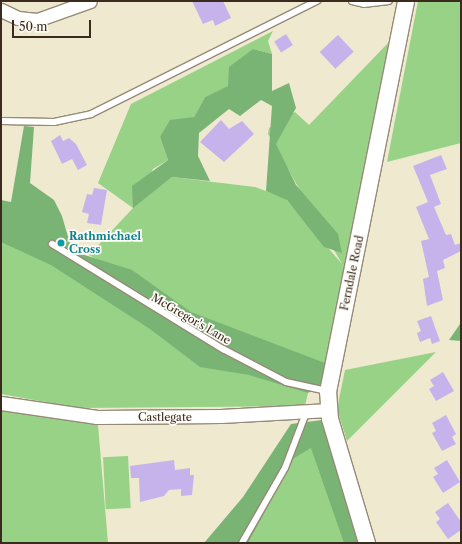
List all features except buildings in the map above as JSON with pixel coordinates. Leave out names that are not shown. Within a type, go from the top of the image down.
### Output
[{"type":"street","points":[[1,10],[18,18],[37,20],[90,1]]},
{"type":"street","name":"Ferndale Road","points":[[367,543],[329,410],[328,392],[406,1]]},
{"type":"street","name":"Castlegate","points":[[1,404],[97,417],[306,413],[329,410]]},
{"type":"lane","points":[[1,121],[54,122],[90,114],[317,1]]},
{"type":"lane","points":[[352,1],[364,4],[389,1]]},
{"type":"lane","name":"McGregor's Lane","points":[[52,244],[223,349],[286,382],[328,392]]},
{"type":"lane","points":[[242,543],[285,468],[306,413]]},
{"type":"green space","points":[[418,1],[461,1],[461,143],[387,162]]},
{"type":"green space","points":[[273,31],[268,41],[272,54],[253,49],[229,86],[205,97],[194,117],[160,137],[168,160],[153,169],[133,207],[172,177],[255,187],[285,198],[342,264],[268,134],[269,128],[295,112],[309,125],[390,41],[321,385],[89,255],[133,208],[98,183],[131,104]]},
{"type":"green space","points":[[253,49],[272,54],[272,91],[289,83],[296,108],[276,144],[296,185],[338,234],[342,253],[324,247],[287,200],[266,191],[272,106],[261,100],[240,116],[229,109],[199,133],[198,156],[210,181],[172,177],[133,208],[132,186],[168,160],[160,137],[170,120],[194,117],[205,97],[228,86],[229,67]]},
{"type":"green space","points":[[24,126],[34,127],[30,183],[54,200],[62,216],[72,251],[132,270],[191,312],[325,363],[321,385],[308,393],[249,375],[200,367],[150,329],[51,265],[1,242],[1,200],[11,202]]},
{"type":"green space","points":[[1,229],[163,327],[308,393],[305,406],[78,408],[1,394]]},
{"type":"green space","points":[[461,321],[461,341],[449,340],[460,324]]},
{"type":"green space","points":[[436,352],[347,441],[337,409],[345,370]]},
{"type":"green space","points":[[1,410],[98,425],[108,543],[1,543]]},
{"type":"green space","points":[[322,420],[363,543],[344,543],[311,448],[294,458],[248,543],[204,543],[243,497],[291,424]]},
{"type":"green space","points":[[307,422],[355,543],[233,543]]},
{"type":"green space","points":[[128,456],[131,508],[106,509],[103,457]]},
{"type":"place","name":"Rathmichael Cross","points":[[61,243]]}]
